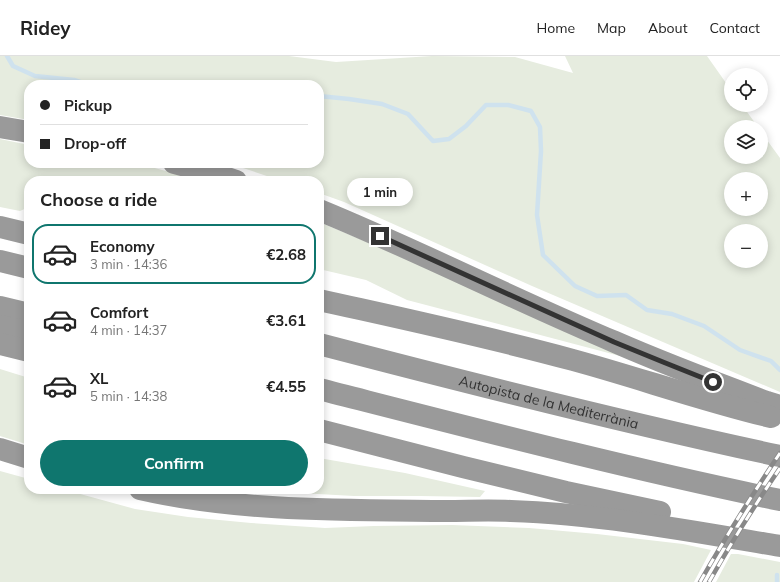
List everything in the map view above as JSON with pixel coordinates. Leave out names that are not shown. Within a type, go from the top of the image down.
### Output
[{"type":"highway","points":[[0,127],[24,131]]},
{"type":"highway","points":[[193,168],[221,176]]},
{"type":"highway","points":[[324,212],[421,254],[614,342],[670,365],[780,406]]},
{"type":"highway","points":[[0,227],[24,233]]},
{"type":"highway","points":[[0,261],[24,267]]},
{"type":"highway","points":[[324,301],[524,347],[780,419]]},
{"type":"highway","points":[[0,307],[24,313]]},
{"type":"highway","points":[[0,326],[24,331]]},
{"type":"highway","points":[[0,344],[24,350]]},
{"type":"highway","name":"Autopista de la Mediterrània","points":[[324,345],[592,414],[780,456]]},
{"type":"highway","points":[[324,390],[647,471],[780,500]]},
{"type":"highway","points":[[324,431],[456,466],[566,492],[643,509],[780,535]]},
{"type":"highway","points":[[0,449],[24,456]]},
{"type":"highway","points":[[166,494],[214,502],[266,507],[353,510],[511,511],[566,514],[637,523],[780,546]]},
{"type":"shaded area","points":[[0,56],[289,56],[336,62],[432,56],[515,57],[573,73],[565,56],[707,56],[724,80],[724,112],[747,112],[753,120],[724,120],[724,164],[768,164],[768,142],[780,158],[780,392],[532,286],[344,202],[324,195],[324,176],[267,176],[243,168],[324,168],[324,80],[24,80],[24,119],[0,115]]},
{"type":"shaded area","points":[[0,139],[24,144],[24,168],[155,168],[184,176],[24,176],[24,209],[20,211],[0,207]]},
{"type":"shaded area","points":[[324,224],[427,267],[635,360],[407,300],[366,280],[324,270]]},
{"type":"shaded area","points":[[0,369],[24,376],[24,443],[0,436]]},
{"type":"shaded area","points":[[324,459],[405,473],[485,491],[480,497],[354,496],[318,494],[324,494]]},
{"type":"shaded area","points":[[0,471],[24,478],[24,494],[80,494],[135,509],[188,517],[325,528],[452,525],[529,528],[683,544],[711,550],[694,582],[0,582]]},
{"type":"shaded area","points":[[731,554],[780,562],[780,582],[716,582]]},
{"type":"waterway","points":[[7,56],[13,66],[35,76],[74,80]]},
{"type":"waterway","points":[[324,96],[382,104],[408,114],[433,141],[449,139],[466,126],[486,105],[508,105],[531,111],[540,127],[541,151],[537,215],[543,255],[575,286],[597,296],[626,295],[647,310],[672,314],[704,326],[740,350],[771,361],[780,370]]},
{"type":"waterway","points":[[777,575],[777,582]]},
{"type":"railway","points":[[700,582],[719,549],[780,453]]},
{"type":"railway","points":[[709,582],[743,524],[780,468]]},
{"type":"route","points":[[380,236],[561,319],[713,382]]}]
